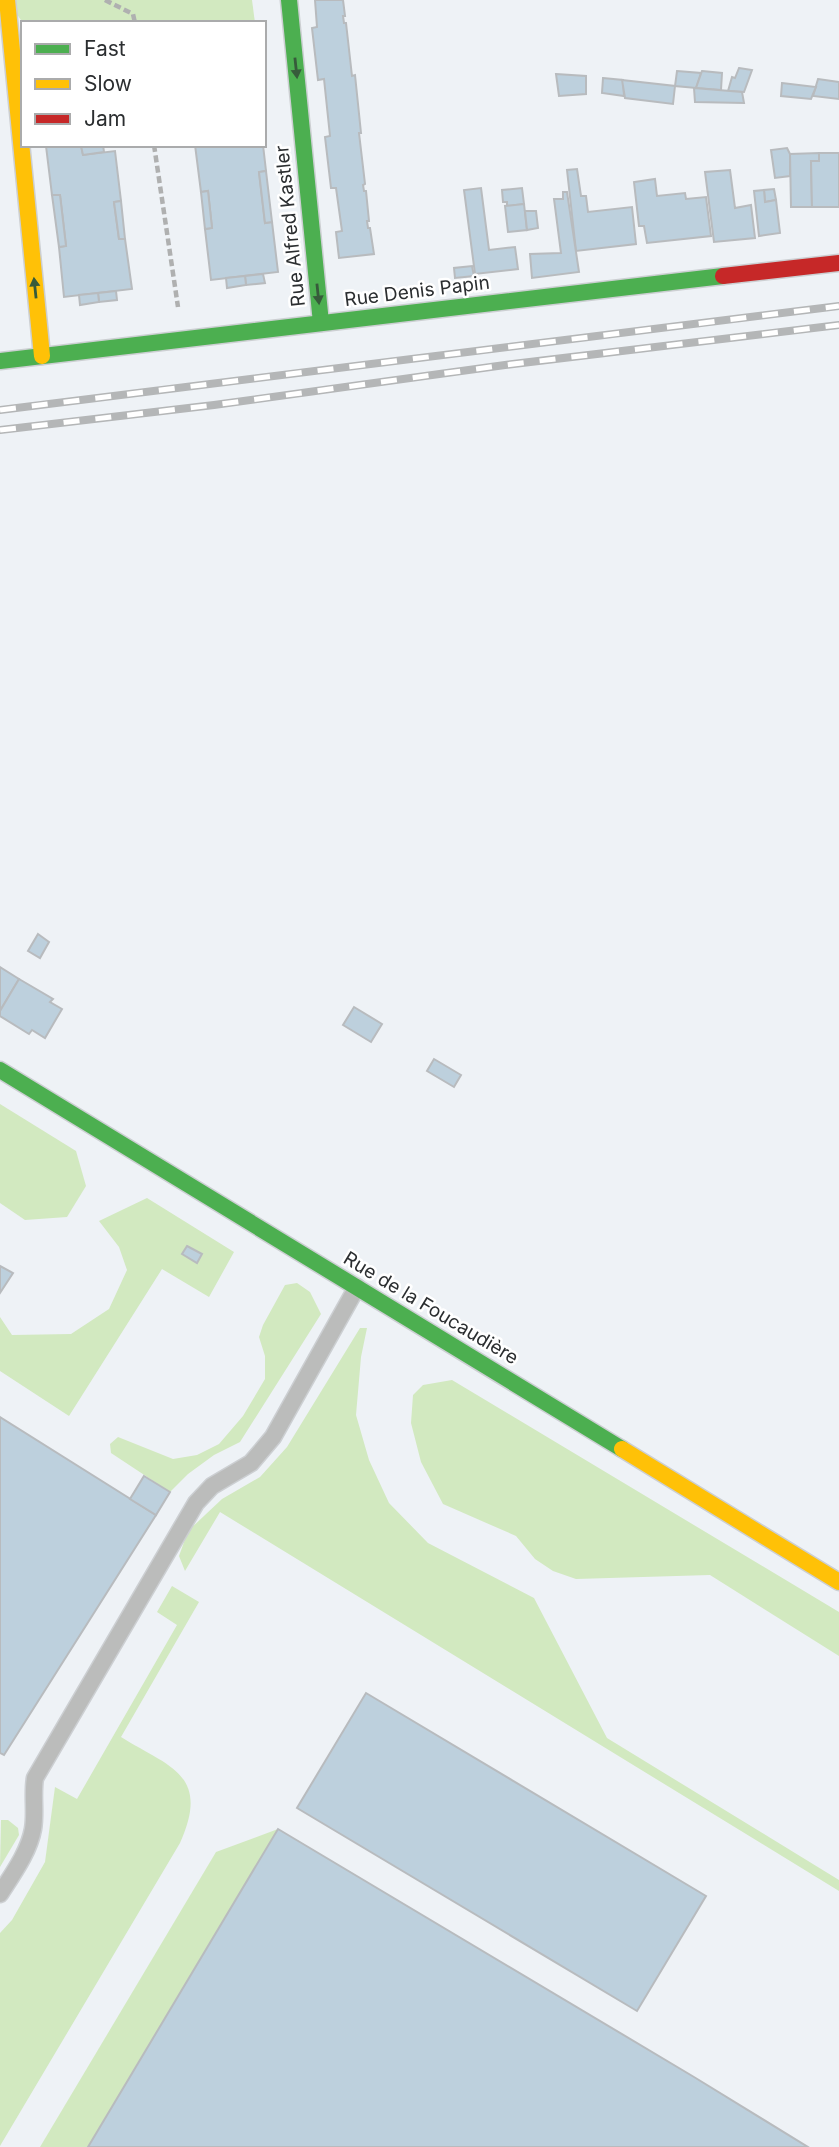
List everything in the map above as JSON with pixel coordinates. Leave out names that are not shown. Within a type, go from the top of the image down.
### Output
[{"type":"street","points":[[7,0],[21,142]]},
{"type":"street","name":"Rue Alfred Kastler","points":[[289,0],[321,323]]},
{"type":"street","points":[[21,147],[42,356]]},
{"type":"street","name":"Rue Denis Papin","points":[[0,361],[839,263]]},
{"type":"street","name":"Rue de la Foucaudière","points":[[0,1070],[839,1582]]},
{"type":"lane","points":[[0,1894],[30,1842],[34,1826],[32,1792],[36,1778],[196,1503],[212,1486],[251,1463],[273,1437],[357,1287]]},
{"type":"path","points":[[105,0],[133,14],[135,21]]},
{"type":"path","points":[[154,147],[183,339]]},
{"type":"green space","points":[[7,0],[252,0],[255,21],[22,21]]},
{"type":"green space","points":[[0,1104],[76,1151],[86,1186],[67,1217],[25,1220],[0,1203]]},
{"type":"green space","points":[[147,1198],[234,1252],[209,1297],[162,1269],[69,1416],[0,1371],[0,1317],[12,1335],[71,1334],[109,1309],[127,1270],[119,1247],[99,1221]]},
{"type":"green space","points":[[297,1283],[310,1292],[321,1314],[240,1442],[214,1455],[188,1474],[170,1492],[111,1453],[110,1444],[118,1437],[173,1459],[197,1455],[219,1444],[243,1416],[265,1379],[265,1356],[259,1337],[263,1325],[285,1285]]},
{"type":"green space","points":[[360,1328],[367,1328],[361,1357],[356,1415],[369,1460],[389,1503],[428,1543],[534,1598],[607,1738],[839,1880],[839,1891],[220,1512],[185,1571],[179,1556],[188,1531],[222,1499],[260,1477],[287,1447]]},
{"type":"green space","points":[[452,1380],[839,1612],[839,1656],[710,1575],[576,1579],[553,1571],[535,1559],[516,1536],[443,1504],[421,1462],[411,1423],[413,1395],[423,1385]]},
{"type":"green space","points":[[172,1586],[199,1602],[121,1737],[180,1775],[188,1787],[191,1802],[188,1820],[180,1843],[0,2146],[0,1933],[12,1920],[45,1862],[55,1787],[77,1799],[177,1625],[157,1612]]},
{"type":"green space","points":[[1,1820],[8,1820],[18,1828],[19,1835],[0,1867]]},
{"type":"green space","points":[[278,1829],[88,2147],[40,2147],[216,1852]]},
{"type":"building","points":[[315,0],[343,0],[352,76],[355,75],[367,221],[374,254],[339,258],[336,232],[342,231],[336,188],[331,188],[325,137],[330,136],[324,79],[318,80],[312,28],[317,27]]},
{"type":"building","points":[[739,68],[752,70],[744,92],[728,91],[732,77],[735,78]]},
{"type":"building","points":[[677,71],[701,73],[696,88],[675,86]]},
{"type":"building","points":[[702,71],[722,73],[721,90],[696,88]]},
{"type":"building","points":[[556,74],[586,76],[586,94],[559,96]]},
{"type":"building","points":[[603,78],[623,80],[624,96],[602,93]]},
{"type":"building","points":[[818,79],[839,82],[839,99],[813,96]]},
{"type":"building","points":[[622,80],[675,86],[673,104],[625,98]]},
{"type":"building","points":[[782,83],[816,87],[811,99],[781,96]]},
{"type":"building","points":[[694,88],[742,92],[744,103],[695,102]]},
{"type":"building","points":[[46,147],[81,147],[83,155],[115,151],[121,201],[114,202],[119,239],[125,239],[132,289],[64,297],[59,247],[66,246],[60,195],[52,195]]},
{"type":"building","points":[[81,147],[103,147],[104,152],[83,155]]},
{"type":"building","points":[[195,147],[263,147],[266,171],[259,172],[265,223],[272,222],[278,272],[211,280],[205,229],[212,228],[208,191],[201,192]]},
{"type":"building","points":[[787,148],[790,154],[790,176],[775,178],[771,150]]},
{"type":"building","points":[[819,153],[819,161],[811,161],[812,207],[791,207],[790,154]]},
{"type":"building","points":[[819,153],[839,153],[839,207],[812,207],[811,161],[819,161]]},
{"type":"building","points":[[577,169],[581,196],[586,196],[588,212],[632,207],[636,244],[576,251],[567,170]]},
{"type":"building","points":[[730,170],[735,208],[751,205],[755,238],[714,242],[705,172]]},
{"type":"building","points":[[266,171],[272,222],[265,223],[259,172]]},
{"type":"building","points":[[655,179],[657,196],[685,193],[686,199],[706,197],[711,236],[647,243],[644,226],[639,226],[634,182]]},
{"type":"building","points":[[481,188],[489,250],[515,247],[518,269],[475,274],[464,190]]},
{"type":"building","points":[[522,188],[524,204],[507,206],[507,202],[503,202],[502,190]]},
{"type":"building","points":[[774,189],[776,200],[765,202],[764,190]]},
{"type":"building","points":[[764,190],[765,202],[776,200],[780,233],[759,236],[754,191]]},
{"type":"building","points":[[208,191],[212,228],[205,229],[201,192]]},
{"type":"building","points":[[563,192],[567,192],[579,272],[532,278],[530,254],[561,253],[554,199],[563,199]]},
{"type":"building","points":[[52,195],[60,195],[66,246],[59,247]]},
{"type":"building","points":[[121,201],[125,239],[119,239],[114,202]]},
{"type":"building","points":[[524,204],[527,230],[508,232],[505,206]]},
{"type":"building","points":[[525,211],[536,211],[538,228],[527,230]]},
{"type":"building","points":[[472,266],[474,276],[455,278],[454,268]]},
{"type":"building","points":[[263,274],[265,283],[246,285],[245,276]]},
{"type":"building","points":[[245,276],[246,285],[227,288],[226,278]]},
{"type":"building","points":[[116,291],[117,300],[99,302],[98,293]]},
{"type":"building","points":[[98,293],[99,302],[80,305],[79,295]]},
{"type":"building","points":[[38,934],[49,942],[40,958],[28,951]]},
{"type":"building","points":[[0,967],[19,979],[0,1011]]},
{"type":"building","points":[[19,979],[53,999],[50,1002],[62,1009],[45,1038],[32,1030],[29,1034],[0,1016],[0,1011]]},
{"type":"building","points":[[354,1007],[382,1024],[371,1042],[343,1025]]},
{"type":"building","points":[[434,1059],[461,1075],[454,1087],[427,1071]]},
{"type":"building","points":[[187,1246],[202,1254],[197,1263],[182,1254]]},
{"type":"building","points":[[0,1266],[13,1273],[0,1293]]},
{"type":"building","points":[[0,1417],[156,1515],[4,1755],[0,1753]]},
{"type":"building","points":[[144,1476],[170,1492],[156,1515],[130,1499]]},
{"type":"building","points":[[366,1693],[706,1896],[637,2011],[297,1808]]},
{"type":"building","points":[[278,1829],[694,2077],[808,2147],[88,2147]]},
{"type":"railway","points":[[0,410],[839,306]]},
{"type":"railway","points":[[0,430],[839,325]]},
{"type":"traffic: fast","points":[[289,0],[321,323]]},
{"type":"traffic: fast","points":[[0,361],[723,276]]},
{"type":"traffic: fast","points":[[0,1070],[622,1449]]},
{"type":"traffic: slow","points":[[7,0],[21,142]]},
{"type":"traffic: slow","points":[[21,147],[42,356]]},
{"type":"traffic: slow","points":[[622,1449],[839,1582]]},
{"type":"traffic: jam","points":[[723,276],[839,263]]}]
